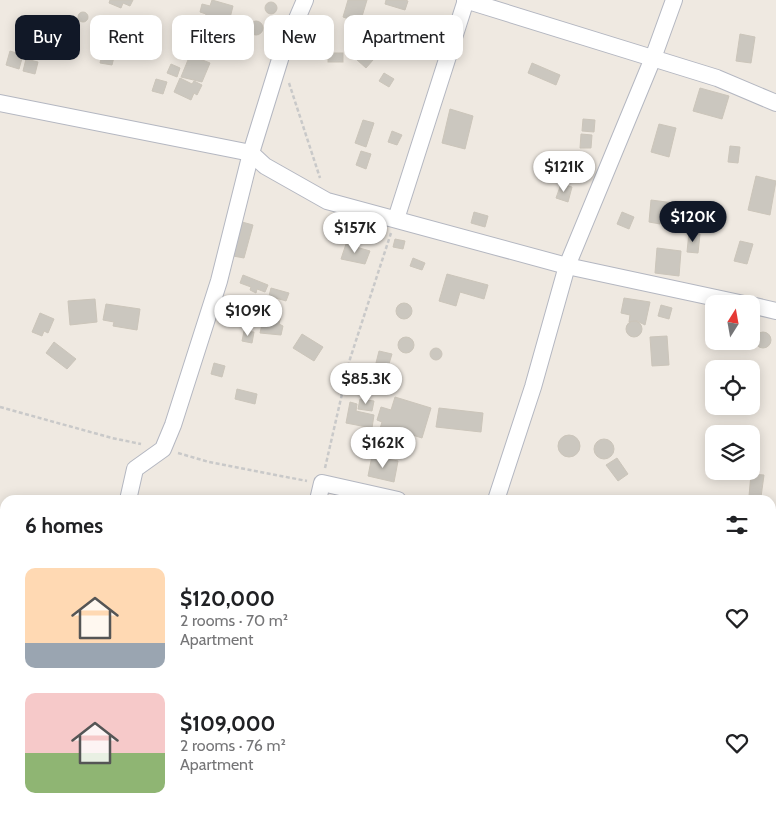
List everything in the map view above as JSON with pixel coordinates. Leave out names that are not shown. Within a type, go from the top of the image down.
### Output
[{"type":"street","points":[[298,15],[305,0]]},
{"type":"street","points":[[396,218],[465,0],[717,78],[776,103]]},
{"type":"street","points":[[498,495],[532,387],[567,266],[653,58],[674,0]]},
{"type":"street","points":[[129,495],[135,469],[163,449],[219,282],[251,152],[279,60]]},
{"type":"street","points":[[0,103],[251,152],[265,166],[327,201],[396,218],[567,266],[705,296]]},
{"type":"street","points":[[760,307],[776,311]]},
{"type":"street","points":[[319,495],[322,484],[374,495]]},
{"type":"path","points":[[281,60],[327,201]]},
{"type":"path","points":[[0,407],[209,462],[322,484],[350,359],[396,218]]},
{"type":"building","points":[[110,0],[133,0],[130,6],[123,3],[121,8],[109,3]]},
{"type":"building","points":[[212,0],[233,6],[231,15],[206,15],[200,12],[202,4],[210,6]]},
{"type":"building","points":[[348,0],[367,0],[362,15],[344,15],[343,17]]},
{"type":"building","points":[[386,0],[408,1],[405,10],[385,4]]},
{"type":"building","points":[[269,2],[273,2],[277,8],[273,14],[269,14],[265,10],[265,6]]},
{"type":"building","points":[[85,12],[88,15],[87,21],[80,22],[79,13]]},
{"type":"building","points":[[254,21],[259,21],[263,25],[263,31],[259,35],[254,35]]},
{"type":"building","points":[[740,34],[755,37],[751,63],[736,61]]},
{"type":"building","points":[[10,51],[15,53],[15,60],[22,60],[19,69],[6,65]]},
{"type":"building","points":[[334,53],[343,53],[343,62],[328,62],[328,60],[334,60]]},
{"type":"building","points":[[26,60],[38,62],[35,74],[23,71]]},
{"type":"building","points":[[101,60],[113,60],[112,65],[100,63]]},
{"type":"building","points":[[188,60],[202,60],[210,63],[202,82],[181,77]]},
{"type":"building","points":[[357,60],[373,60],[366,68]]},
{"type":"building","points":[[532,63],[560,75],[556,85],[528,73]]},
{"type":"building","points":[[171,64],[180,68],[177,77],[167,73]]},
{"type":"building","points":[[384,73],[394,79],[389,87],[379,81]]},
{"type":"building","points":[[180,78],[192,84],[194,81],[202,85],[197,95],[194,93],[191,100],[174,92]]},
{"type":"building","points":[[156,79],[167,82],[163,94],[152,91]]},
{"type":"building","points":[[700,88],[729,96],[722,119],[693,111]]},
{"type":"building","points":[[450,109],[473,116],[465,149],[442,143]]},
{"type":"building","points":[[583,119],[595,120],[594,132],[582,131]]},
{"type":"building","points":[[363,120],[374,123],[366,147],[355,143]]},
{"type":"building","points":[[659,124],[676,128],[669,157],[651,152]]},
{"type":"building","points":[[392,131],[402,135],[397,145],[388,142]]},
{"type":"building","points":[[581,134],[592,135],[591,148],[580,148]]},
{"type":"building","points":[[730,146],[740,147],[738,163],[728,162]]},
{"type":"building","points":[[361,151],[371,154],[366,169],[356,165]]},
{"type":"building","points":[[756,176],[776,181],[770,215],[748,210]]},
{"type":"building","points":[[561,184],[572,187],[568,202],[556,198]]},
{"type":"building","points":[[651,200],[674,203],[673,215],[661,213],[660,224],[649,222]]},
{"type":"building","points":[[683,207],[694,210],[692,219],[681,216]]},
{"type":"building","points":[[474,212],[488,216],[485,227],[471,223]]},
{"type":"building","points":[[622,212],[634,217],[629,229],[617,224]]},
{"type":"building","points":[[347,216],[358,218],[356,226],[345,223]]},
{"type":"building","points":[[242,222],[253,225],[244,258],[233,256]]},
{"type":"building","points":[[689,232],[700,234],[698,253],[687,252]]},
{"type":"building","points":[[395,239],[405,241],[403,249],[393,247]]},
{"type":"building","points":[[740,241],[753,244],[747,264],[734,261]]},
{"type":"building","points":[[346,244],[370,251],[365,264],[341,259]]},
{"type":"building","points":[[657,248],[681,251],[679,276],[655,273]]},
{"type":"building","points":[[413,258],[425,263],[422,270],[410,266]]},
{"type":"building","points":[[447,274],[488,285],[484,299],[460,292],[456,306],[439,301]]},
{"type":"building","points":[[243,275],[268,285],[265,292],[257,289],[256,293],[250,290],[251,287],[240,283]]},
{"type":"building","points":[[271,288],[289,293],[286,301],[269,296]]},
{"type":"building","points":[[624,298],[650,302],[645,325],[637,321],[629,322],[630,315],[621,313]]},
{"type":"building","points":[[95,299],[97,322],[70,325],[68,301]]},
{"type":"building","points":[[404,303],[412,311],[404,319],[396,311]]},
{"type":"building","points":[[106,304],[140,309],[137,330],[113,326],[114,322],[103,320]]},
{"type":"building","points":[[661,305],[672,308],[669,319],[658,316]]},
{"type":"building","points":[[265,312],[281,316],[279,324],[283,326],[281,335],[260,333]]},
{"type":"building","points":[[40,313],[54,319],[48,333],[44,331],[42,336],[32,332]]},
{"type":"building","points":[[631,321],[637,321],[642,326],[640,335],[631,337],[626,332],[626,326]]},
{"type":"building","points":[[244,331],[254,332],[252,343],[242,341]]},
{"type":"building","points":[[760,332],[766,332],[771,337],[769,346],[760,348]]},
{"type":"building","points":[[302,334],[323,347],[314,361],[293,348]]},
{"type":"building","points":[[667,336],[669,365],[652,366],[650,337]]},
{"type":"building","points":[[403,337],[409,337],[414,342],[412,351],[403,353],[398,348],[398,342]]},
{"type":"building","points":[[54,342],[76,359],[67,369],[46,353]]},
{"type":"building","points":[[434,348],[438,348],[442,354],[438,360],[434,360],[430,356],[430,352]]},
{"type":"building","points":[[379,351],[392,354],[388,367],[376,363]]},
{"type":"building","points":[[214,363],[225,366],[222,377],[211,374]]},
{"type":"building","points":[[237,389],[257,394],[255,404],[235,399]]},
{"type":"building","points":[[395,397],[431,408],[422,438],[400,431],[398,437],[379,432],[382,422],[377,420],[381,407],[391,410]]},
{"type":"building","points":[[360,399],[374,401],[372,411],[358,409]]},
{"type":"building","points":[[350,402],[357,404],[356,411],[374,415],[372,428],[346,423]]},
{"type":"building","points":[[439,408],[483,413],[481,432],[436,427]]},
{"type":"building","points":[[569,435],[577,438],[580,446],[577,454],[569,457],[561,454],[558,446],[561,438]]},
{"type":"building","points":[[604,439],[611,442],[614,449],[611,456],[604,459],[597,456],[594,449],[597,442]]},
{"type":"building","points":[[372,456],[398,461],[394,482],[368,476]]},
{"type":"building","points":[[617,458],[628,474],[618,481],[606,465]]},
{"type":"building","points":[[760,475],[764,475],[761,495],[749,495],[750,480],[760,480]]}]
